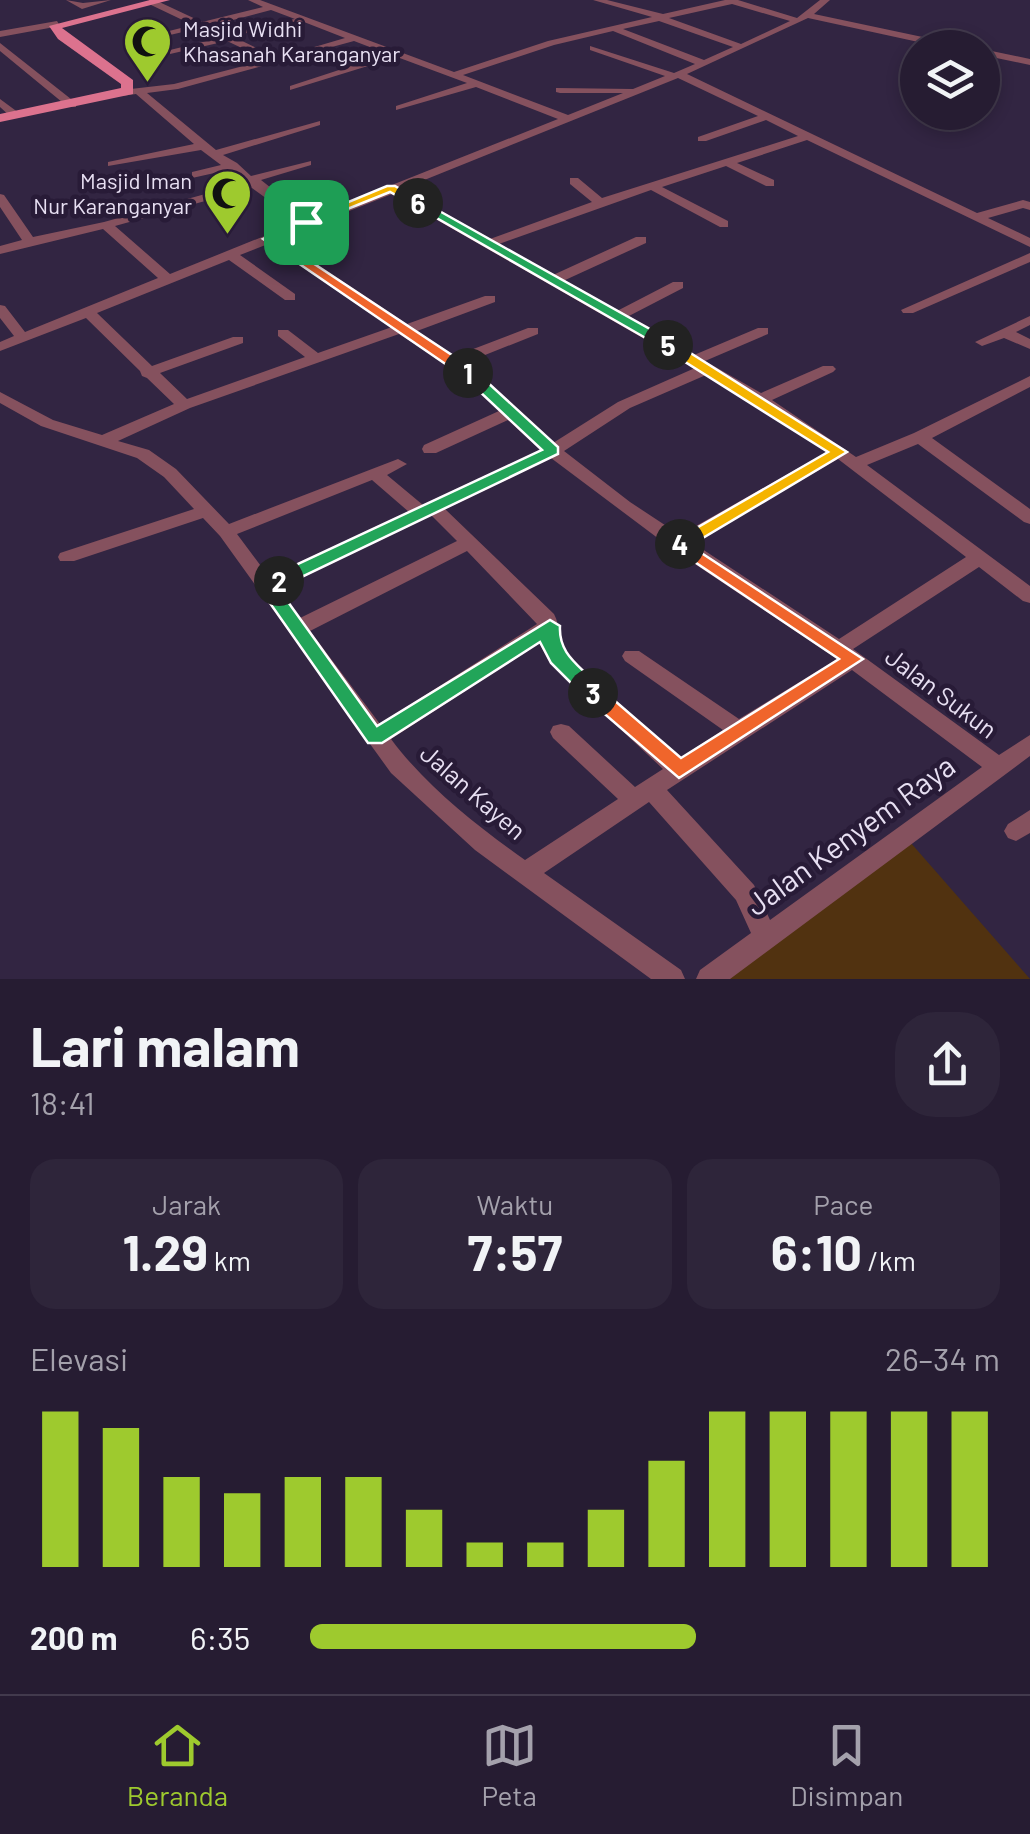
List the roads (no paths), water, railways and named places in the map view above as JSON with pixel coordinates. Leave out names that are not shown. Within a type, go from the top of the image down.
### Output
[{"type":"main road","points":[[0,118],[72,105],[130,88],[56,31],[57,24],[106,6],[158,1]]},
{"type":"street","points":[[70,0],[80,6],[106,6]]},
{"type":"street","points":[[252,0],[566,118]]},
{"type":"street","points":[[597,0],[664,18],[742,47]]},
{"type":"street","points":[[454,75],[538,46],[731,0],[900,36]]},
{"type":"street","points":[[798,0],[824,2]]},
{"type":"street","points":[[158,1],[200,26],[276,60]]},
{"type":"street","points":[[0,347],[704,64],[803,18],[824,2]]},
{"type":"street","points":[[160,36],[269,8]]},
{"type":"street","points":[[172,52],[306,19]]},
{"type":"street","points":[[0,34],[13,27],[57,24]]},
{"type":"street","points":[[613,28],[704,64]]},
{"type":"street","points":[[122,93],[276,60],[355,38]]},
{"type":"street","points":[[0,46],[72,105]]},
{"type":"street","points":[[593,48],[676,75],[1030,243]]},
{"type":"street","points":[[294,88],[398,54]]},
{"type":"street","points":[[1000,56],[1030,62]]},
{"type":"street","points":[[400,108],[475,84]]},
{"type":"street","points":[[560,90],[638,90]]},
{"type":"street","points":[[139,92],[203,146],[306,222]]},
{"type":"street","points":[[0,102],[15,115]]},
{"type":"street","points":[[702,138],[766,117]]},
{"type":"street","points":[[216,154],[316,123]]},
{"type":"street","points":[[112,164],[252,132],[268,138]]},
{"type":"street","points":[[491,243],[809,136]]},
{"type":"street","points":[[727,162],[770,183]]},
{"type":"street","points":[[0,250],[106,225],[307,163]]},
{"type":"street","points":[[196,175],[233,165]]},
{"type":"street","points":[[167,183],[181,179]]},
{"type":"street","points":[[574,182],[601,203]]},
{"type":"street","points":[[652,186],[724,224]]},
{"type":"street","points":[[391,188],[760,399],[846,458],[1030,596]]},
{"type":"street","points":[[0,198],[30,242]]},
{"type":"street","points":[[977,216],[1028,204]]},
{"type":"street","points":[[106,225],[166,278]]},
{"type":"street","name":"Jalan Sukun","points":[[270,239],[453,362],[552,451],[678,544],[846,654],[999,768]]},
{"type":"street","points":[[554,279],[641,240]]},
{"type":"street","points":[[230,254],[290,297]]},
{"type":"street","points":[[908,310],[1030,257]]},
{"type":"street","points":[[619,316],[678,286]]},
{"type":"street","points":[[106,440],[184,405],[490,299]]},
{"type":"street","points":[[0,309],[22,336]]},
{"type":"street","points":[[88,312],[184,405]]},
{"type":"street","points":[[982,342],[1030,320]]},
{"type":"street","points":[[453,362],[532,331]]},
{"type":"street","points":[[267,586],[552,451],[624,405],[763,331]]},
{"type":"street","points":[[1004,332],[1030,346]]},
{"type":"street","points":[[283,333],[315,358]]},
{"type":"street","points":[[147,372],[238,340]]},
{"type":"street","points":[[760,399],[828,370]]},
{"type":"street","points":[[678,544],[846,458],[920,436],[1030,380]]},
{"type":"street","name":"Jalan Kayen","points":[[0,398],[47,423],[106,440],[155,461],[226,532],[375,738],[448,813],[672,979]]},
{"type":"street","points":[[430,449],[509,414]]},
{"type":"street","points":[[920,436],[1030,518]]},
{"type":"street","points":[[226,532],[398,464]]},
{"type":"street","points":[[374,473],[471,542],[550,626],[549,643],[568,670],[679,770]]},
{"type":"street","points":[[66,557],[206,511]]},
{"type":"street","points":[[298,628],[471,542]]},
{"type":"street","points":[[526,872],[644,796],[979,558]]},
{"type":"street","points":[[375,738],[550,626]]},
{"type":"street","points":[[632,656],[738,730]]},
{"type":"street","points":[[561,732],[644,796],[745,893],[766,938]]},
{"type":"street","name":"Jalan Kenyem Raya","points":[[709,979],[1030,744]]},
{"type":"place","name":"Masjid Widhi Khasanah Karanganyar","points":[[148,84]]},
{"type":"place","name":"Masjid Iman Nur Karanganyar","points":[[227,236]]}]
